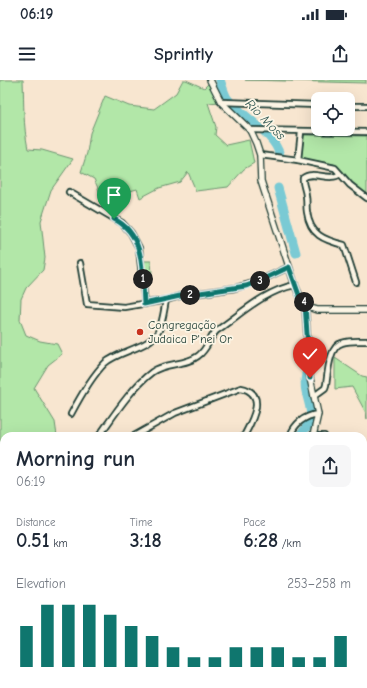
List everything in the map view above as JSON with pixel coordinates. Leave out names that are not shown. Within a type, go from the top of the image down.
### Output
[{"type":"street","points":[[210,80],[221,102],[250,130],[260,155],[262,181],[289,267],[299,295],[305,304],[311,309],[317,310],[367,310]]},
{"type":"street","points":[[221,102],[311,105]]},
{"type":"street","points":[[355,106],[367,106]]},
{"type":"street","points":[[250,130],[367,132]]},
{"type":"street","points":[[298,160],[301,132]]},
{"type":"street","points":[[260,155],[298,160],[335,168],[350,185],[367,198]]},
{"type":"street","points":[[340,174],[332,177],[305,176],[303,182],[306,194],[307,212],[309,224],[314,231],[324,238],[344,245],[356,282]]},
{"type":"street","points":[[69,192],[122,223],[131,232],[139,248],[144,304]]},
{"type":"street","points":[[80,263],[87,304],[124,307],[166,300],[180,296],[246,286],[289,267]]},
{"type":"street","points":[[102,432],[132,392],[150,374],[158,368],[197,357],[206,348],[211,337],[216,331],[270,293],[295,285]]},
{"type":"street","points":[[71,414],[98,371],[106,363],[114,357],[155,336],[162,323],[166,300]]},
{"type":"street","points":[[305,304],[310,378],[318,414],[314,432]]},
{"type":"street","points":[[314,396],[325,388],[333,352],[337,345],[346,342],[367,341]]},
{"type":"street","points":[[141,432],[175,413],[241,388],[248,389],[256,400],[256,409],[246,432]]},
{"type":"street","points":[[292,432],[294,427],[309,415],[318,414]]},
{"type":"green space","points":[[0,80],[23,80],[24,123],[28,149],[42,150],[73,159],[51,190],[41,221],[45,258],[43,270],[26,288],[21,299],[20,320],[26,335],[40,341],[57,344],[62,354],[48,365],[34,388],[55,422],[56,432],[0,432]]},
{"type":"green space","points":[[183,80],[204,88],[210,82],[220,102],[208,103],[216,127],[215,135],[226,145],[249,140],[254,163],[244,169],[228,187],[196,191],[188,172],[180,182],[159,188],[140,198],[137,189],[123,193],[118,206],[101,195],[94,179],[81,172],[87,153],[90,133],[105,96],[129,106],[154,109],[176,93]]},
{"type":"green space","points":[[245,80],[366,80],[366,83]]},
{"type":"green space","points":[[304,135],[367,136],[367,195],[334,164],[301,158]]},
{"type":"green space","points":[[144,261],[151,261],[152,274],[144,275]]},
{"type":"green space","points":[[335,358],[362,376],[367,377],[367,419],[366,413],[352,387],[335,389]]},
{"type":"waterway","name":"Rio Moss","points":[[220,80],[227,98],[265,132],[272,140],[280,156]]},
{"type":"waterway","name":"Rio Moss","points":[[278,188],[296,253]]},
{"type":"waterway","name":"Rio Moss","points":[[302,432],[310,420],[311,413],[306,391],[306,374]]},
{"type":"place","name":"Congregação Judaica P'nei Or","points":[[140,332]]},
{"type":"route","points":[[114,219],[122,223],[131,232],[139,248],[144,304],[180,296],[246,286],[289,267],[299,295],[305,304],[310,378]]}]
